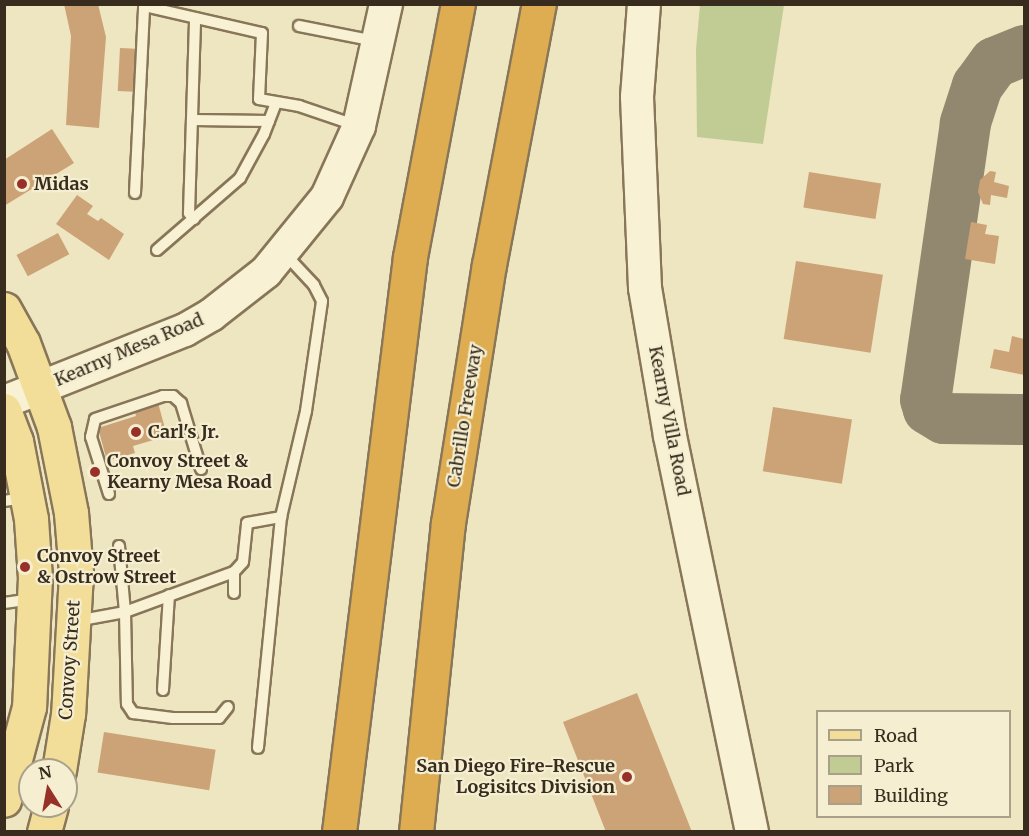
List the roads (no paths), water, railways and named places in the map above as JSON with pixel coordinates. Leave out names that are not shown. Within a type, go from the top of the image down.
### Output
[{"type":"highway","points":[[339,831],[410,257],[458,4]]},
{"type":"highway","name":"Cabrillo Freeway","points":[[416,831],[448,523],[489,265],[539,4]]},
{"type":"main road","name":"Kearny Mesa Road","points":[[4,402],[185,330],[211,315],[266,272],[327,197],[359,126],[386,4]]},
{"type":"main road","name":"Kearny Villa Road","points":[[644,4],[637,97],[645,288],[670,436],[752,831]]},
{"type":"main road","name":"Convoy Street","points":[[4,309],[40,388],[54,427],[71,513],[76,573],[68,714],[61,758]]},
{"type":"main road","points":[[4,410],[16,441],[15,499],[19,601],[29,707],[4,800]]},
{"type":"lane","points":[[135,193],[144,6],[262,33],[259,99],[359,126]]},
{"type":"lane","points":[[194,219],[189,213],[195,18]]},
{"type":"lane","points":[[299,26],[378,41]]},
{"type":"lane","points":[[157,250],[240,178],[276,103]]},
{"type":"lane","points":[[193,120],[269,121]]},
{"type":"lane","points":[[258,748],[281,517],[306,411],[322,301],[314,285],[282,252]]},
{"type":"lane","points":[[109,494],[91,437],[95,419],[105,413],[163,396],[173,396],[181,403],[201,469]]},
{"type":"lane","points":[[73,621],[125,612],[234,572],[243,562],[246,523],[281,517]]},
{"type":"lane","points":[[119,546],[125,612],[127,704],[133,713],[173,718],[219,718],[228,707]]},
{"type":"lane","points":[[234,572],[234,592]]},
{"type":"lane","points":[[163,690],[169,595]]},
{"type":"place","name":"Midas","points":[[22,184]]},
{"type":"place","name":"Carl's Jr.","points":[[136,432]]},
{"type":"place","name":"Convoy Street & Kearny Mesa Road","points":[[95,472]]},
{"type":"place","name":"Convoy Street & Ostrow Street","points":[[25,567]]},
{"type":"place","name":"San Diego Fire-Rescue Logisitcs Division","points":[[627,777]]}]
